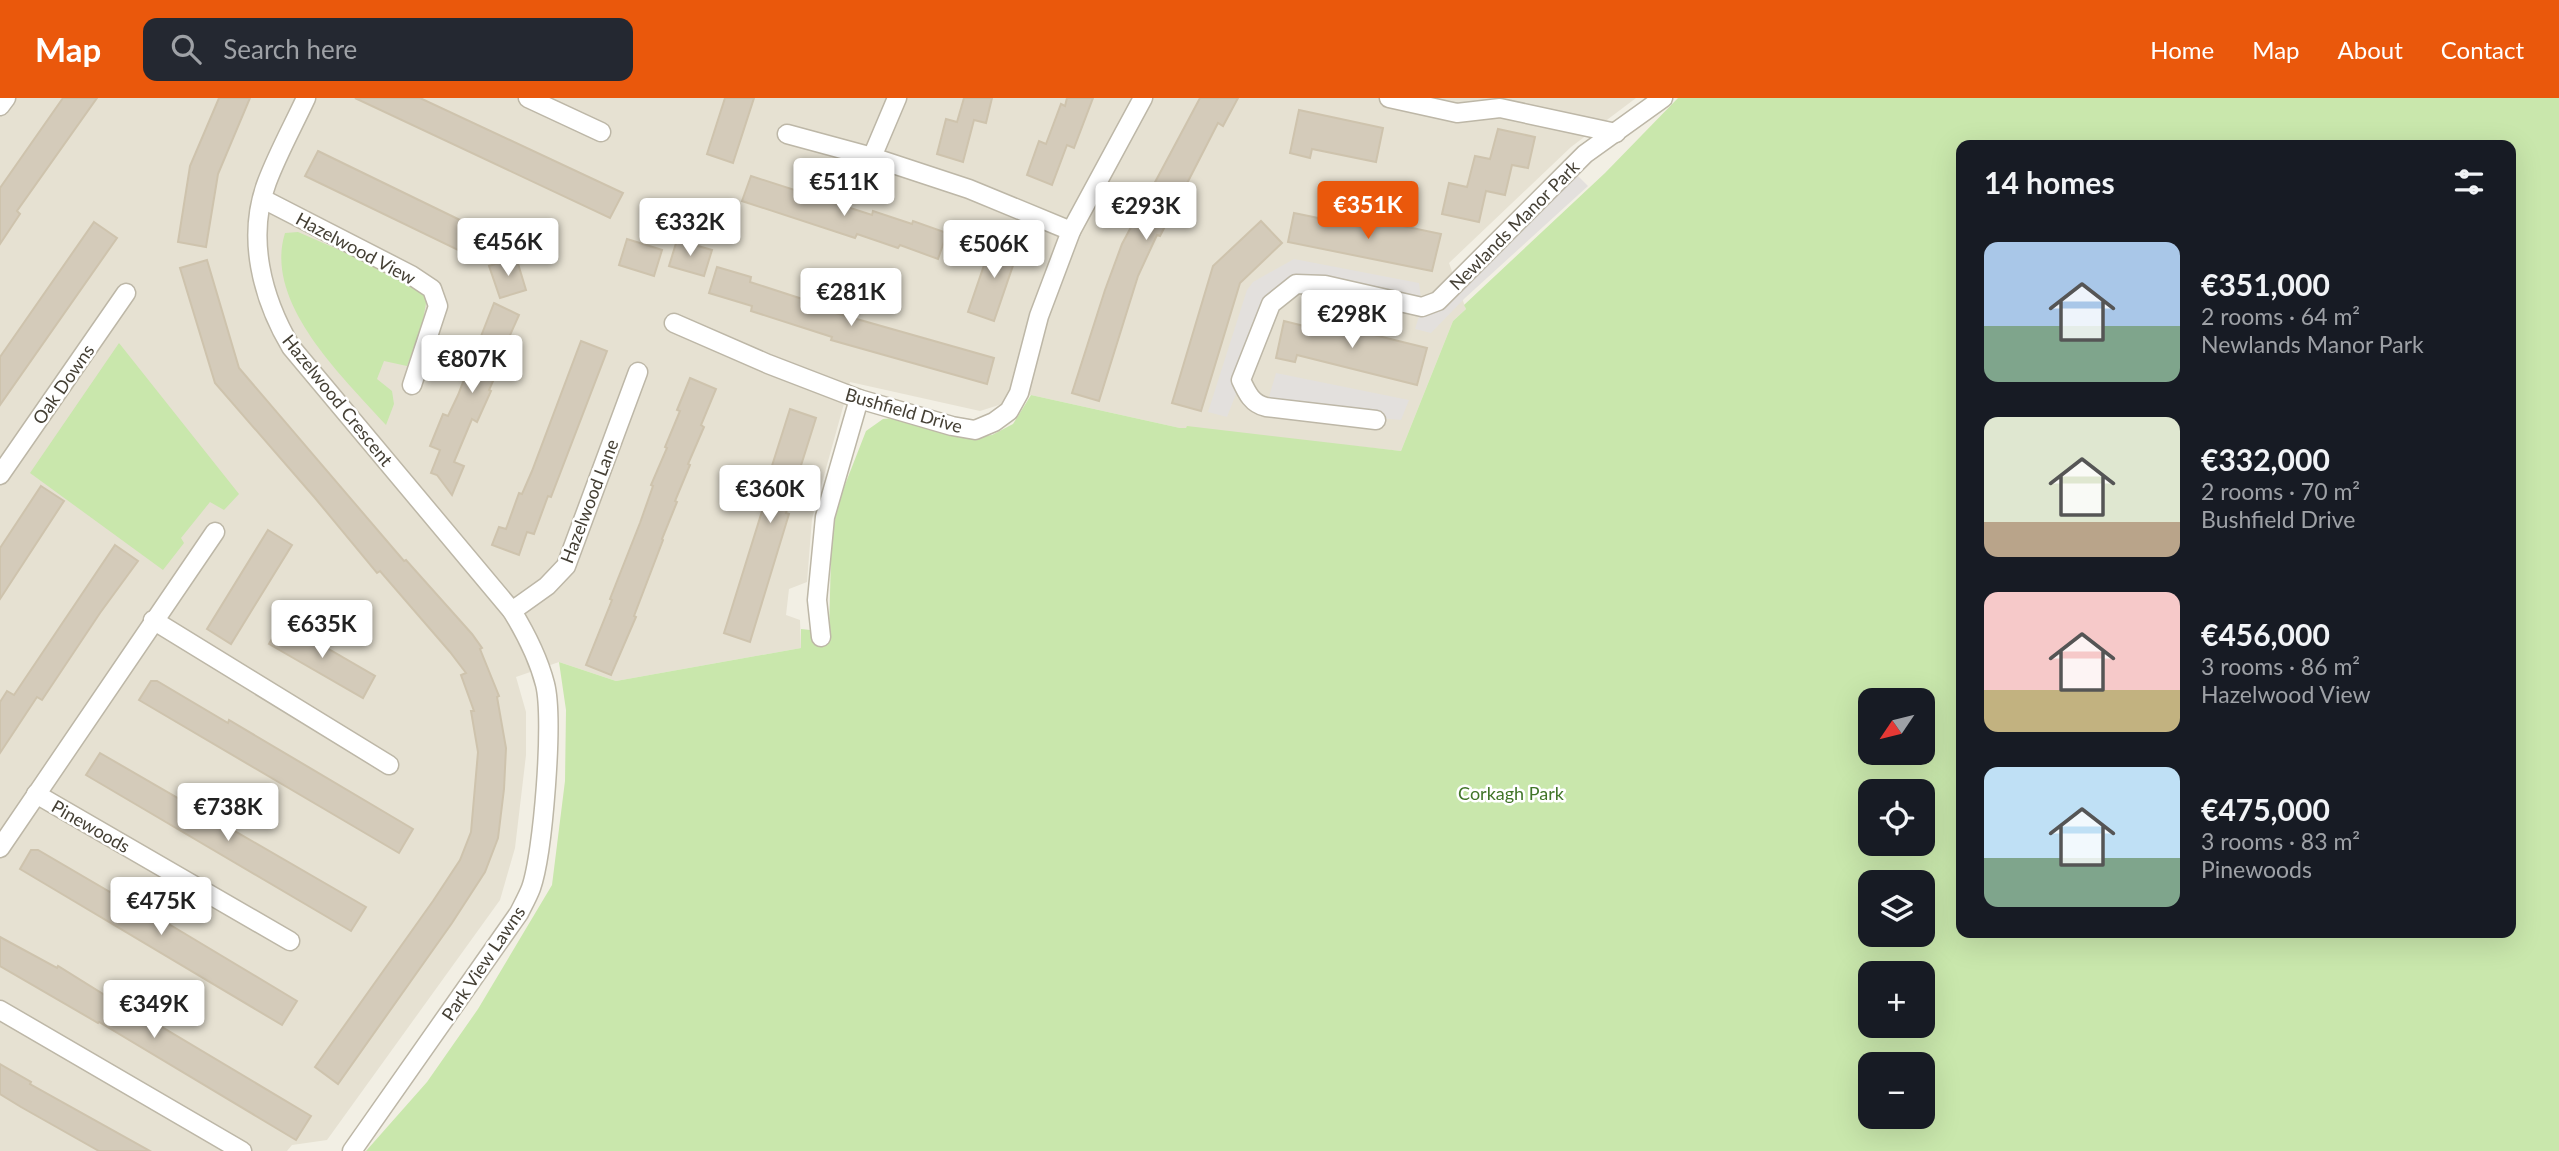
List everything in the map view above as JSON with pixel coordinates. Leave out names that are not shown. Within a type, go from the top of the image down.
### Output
[{"type":"street","points":[[0,107],[6,98]]},
{"type":"street","name":"Hazelwood Crescent","points":[[306,98],[267,183],[258,226],[260,267],[268,302],[291,347],[512,611],[523,629]]},
{"type":"street","points":[[528,98],[601,132]]},
{"type":"street","points":[[872,156],[897,98]]},
{"type":"street","name":"Bushfield Drive","points":[[674,323],[768,364],[859,399],[975,430],[994,422],[1009,411],[1019,393],[1039,316],[1071,231],[1143,98]]},
{"type":"street","points":[[1389,98],[1457,113],[1500,107],[1616,133]]},
{"type":"street","name":"Newlands Manor Park","points":[[1376,420],[1260,406],[1250,398],[1241,380],[1271,304],[1296,284],[1325,285],[1422,307],[1438,301],[1585,154],[1663,98]]},
{"type":"street","points":[[787,134],[872,156],[969,189],[1071,231]]},
{"type":"street","name":"Hazelwood View","points":[[263,200],[411,275],[432,289],[438,306],[411,385]]},
{"type":"street","name":"Oak Downs","points":[[0,475],[126,293]]},
{"type":"street","name":"Hazelwood Lane","points":[[512,611],[547,586],[566,566],[638,372]]},
{"type":"street","points":[[821,637],[817,600],[825,516],[859,399]]},
{"type":"street","name":"Pinewoods","points":[[0,848],[215,532]]},
{"type":"street","points":[[153,620],[389,765]]},
{"type":"street","name":"Park View Lawns","points":[[352,1151],[512,923],[531,888],[540,841],[549,710],[546,685],[533,646],[523,629]]},
{"type":"street","name":"Pinewoods","points":[[36,794],[290,941]]},
{"type":"street","points":[[0,1010],[242,1151]]},
{"type":"shaded area","points":[[0,98],[1636,98],[1571,147],[1449,263],[1466,309],[1453,321],[1401,451],[1180,428],[1031,395],[980,411],[850,382],[812,519],[807,582],[789,589],[786,615],[800,620],[801,648],[616,681],[559,662],[516,677],[526,712],[526,755],[515,848],[500,900],[327,1140],[292,1145],[287,1151],[0,1151]]},
{"type":"shaded area","points":[[1570,168],[1588,186],[1465,298],[1431,333],[1415,329],[1422,307],[1296,284],[1271,304],[1227,417],[1208,412],[1247,290],[1253,282],[1294,259],[1419,283],[1422,306]]},
{"type":"shaded area","points":[[1276,373],[1409,400],[1401,420],[1266,407]]},
{"type":"green space","name":"Corkagh Park","points":[[1678,98],[2559,98],[2559,1151],[366,1151],[427,1082],[478,1009],[552,885],[565,781],[566,710],[559,662],[616,681],[801,648],[801,629],[829,632],[832,518],[866,431],[883,419],[893,418],[967,438],[992,435],[1013,424],[1031,395],[1180,428],[1187,426],[1401,451],[1453,321],[1466,309],[1464,305],[1605,173]]},
{"type":"green space","points":[[298,232],[428,291],[422,327],[407,366],[384,361],[377,379],[392,391],[394,404],[386,425],[330,362],[296,312],[286,286],[281,259],[285,233]]},
{"type":"green space","points":[[119,343],[239,494],[224,510],[210,502],[181,538],[184,543],[163,570],[30,473]]},
{"type":"building","points":[[63,98],[97,98],[17,211],[20,214],[0,244],[0,188]]},
{"type":"building","points":[[219,98],[250,98],[218,174],[206,247],[178,242],[190,166]]},
{"type":"building","points":[[355,98],[420,98],[623,193],[610,218]]},
{"type":"building","points":[[725,98],[754,98],[733,163],[707,154]]},
{"type":"building","points":[[964,98],[992,98],[986,123],[974,120],[963,162],[937,154],[946,119],[957,122]]},
{"type":"building","points":[[1067,98],[1093,98],[1074,148],[1067,145],[1052,185],[1027,175],[1039,141],[1046,144],[1061,104],[1065,106]]},
{"type":"building","points":[[1200,98],[1238,98],[1223,126],[1218,123],[1160,236],[1157,235],[1138,276],[1099,401],[1072,393],[1122,244]]},
{"type":"building","points":[[1299,110],[1383,128],[1376,162],[1312,149],[1310,158],[1290,153]]},
{"type":"building","points":[[1498,129],[1535,137],[1528,168],[1512,165],[1505,195],[1486,191],[1479,222],[1442,214],[1449,183],[1467,187],[1475,156],[1490,159]]},
{"type":"building","points":[[318,151],[493,236],[481,261],[305,176]]},
{"type":"building","points":[[751,176],[872,215],[873,211],[947,233],[938,259],[900,245],[898,248],[857,234],[855,238],[742,201]]},
{"type":"building","points":[[1294,213],[1372,229],[1374,220],[1441,234],[1432,271],[1288,242]]},
{"type":"building","points":[[1261,221],[1282,243],[1240,283],[1201,411],[1172,403],[1213,266]]},
{"type":"building","points":[[94,222],[117,238],[0,405],[0,357]]},
{"type":"building","points":[[627,239],[662,250],[654,276],[619,265]]},
{"type":"building","points":[[993,239],[1019,248],[994,321],[968,312]]},
{"type":"building","points":[[677,240],[712,250],[704,276],[669,266]]},
{"type":"building","points":[[516,257],[526,290],[500,298],[489,266]]},
{"type":"building","points":[[207,260],[239,368],[404,561],[406,560],[472,634],[482,648],[480,649],[499,696],[497,697],[506,748],[504,789],[498,838],[485,872],[338,1084],[315,1067],[433,901],[460,860],[471,832],[478,752],[471,711],[474,711],[461,675],[466,673],[450,652],[380,571],[377,573],[215,383],[180,268]]},
{"type":"building","points":[[717,267],[751,277],[750,282],[833,309],[832,312],[994,358],[987,384],[831,340],[832,337],[751,311],[752,306],[709,293]]},
{"type":"building","points":[[494,303],[519,315],[502,353],[505,354],[489,390],[491,391],[477,422],[472,419],[454,462],[464,466],[452,495],[437,475],[431,473],[440,450],[430,446],[443,414],[448,416],[458,395]]},
{"type":"building","points":[[1305,318],[1427,348],[1417,385],[1297,355],[1295,362],[1276,358],[1284,321],[1304,326]]},
{"type":"building","points":[[581,341],[607,351],[551,497],[548,496],[534,534],[527,532],[519,555],[492,545],[499,527],[506,529],[519,493],[522,494]]},
{"type":"building","points":[[690,378],[716,389],[701,425],[704,427],[688,464],[690,465],[675,501],[677,502],[634,616],[636,617],[611,675],[586,665],[640,523]]},
{"type":"building","points":[[790,409],[816,418],[750,642],[724,633],[768,492],[764,491]]},
{"type":"building","points":[[41,486],[64,501],[0,599],[0,548]]},
{"type":"building","points":[[268,530],[292,545],[231,644],[207,629]]},
{"type":"building","points":[[115,545],[138,561],[42,700],[37,697],[0,753],[0,702],[7,691],[14,695]]},
{"type":"building","points":[[282,622],[375,676],[363,698],[269,644]]},
{"type":"building","points":[[151,681],[157,681],[228,723],[229,720],[413,829],[399,853],[139,700]]},
{"type":"building","points":[[100,753],[366,907],[351,931],[86,775]]},
{"type":"building","points":[[31,850],[38,850],[152,914],[297,1001],[282,1025],[20,869]]},
{"type":"building","points":[[0,937],[57,968],[58,966],[311,1116],[296,1140],[0,966]]},
{"type":"building","points":[[0,1064],[31,1082],[30,1084],[150,1151],[99,1151],[21,1107],[0,1094]]}]
